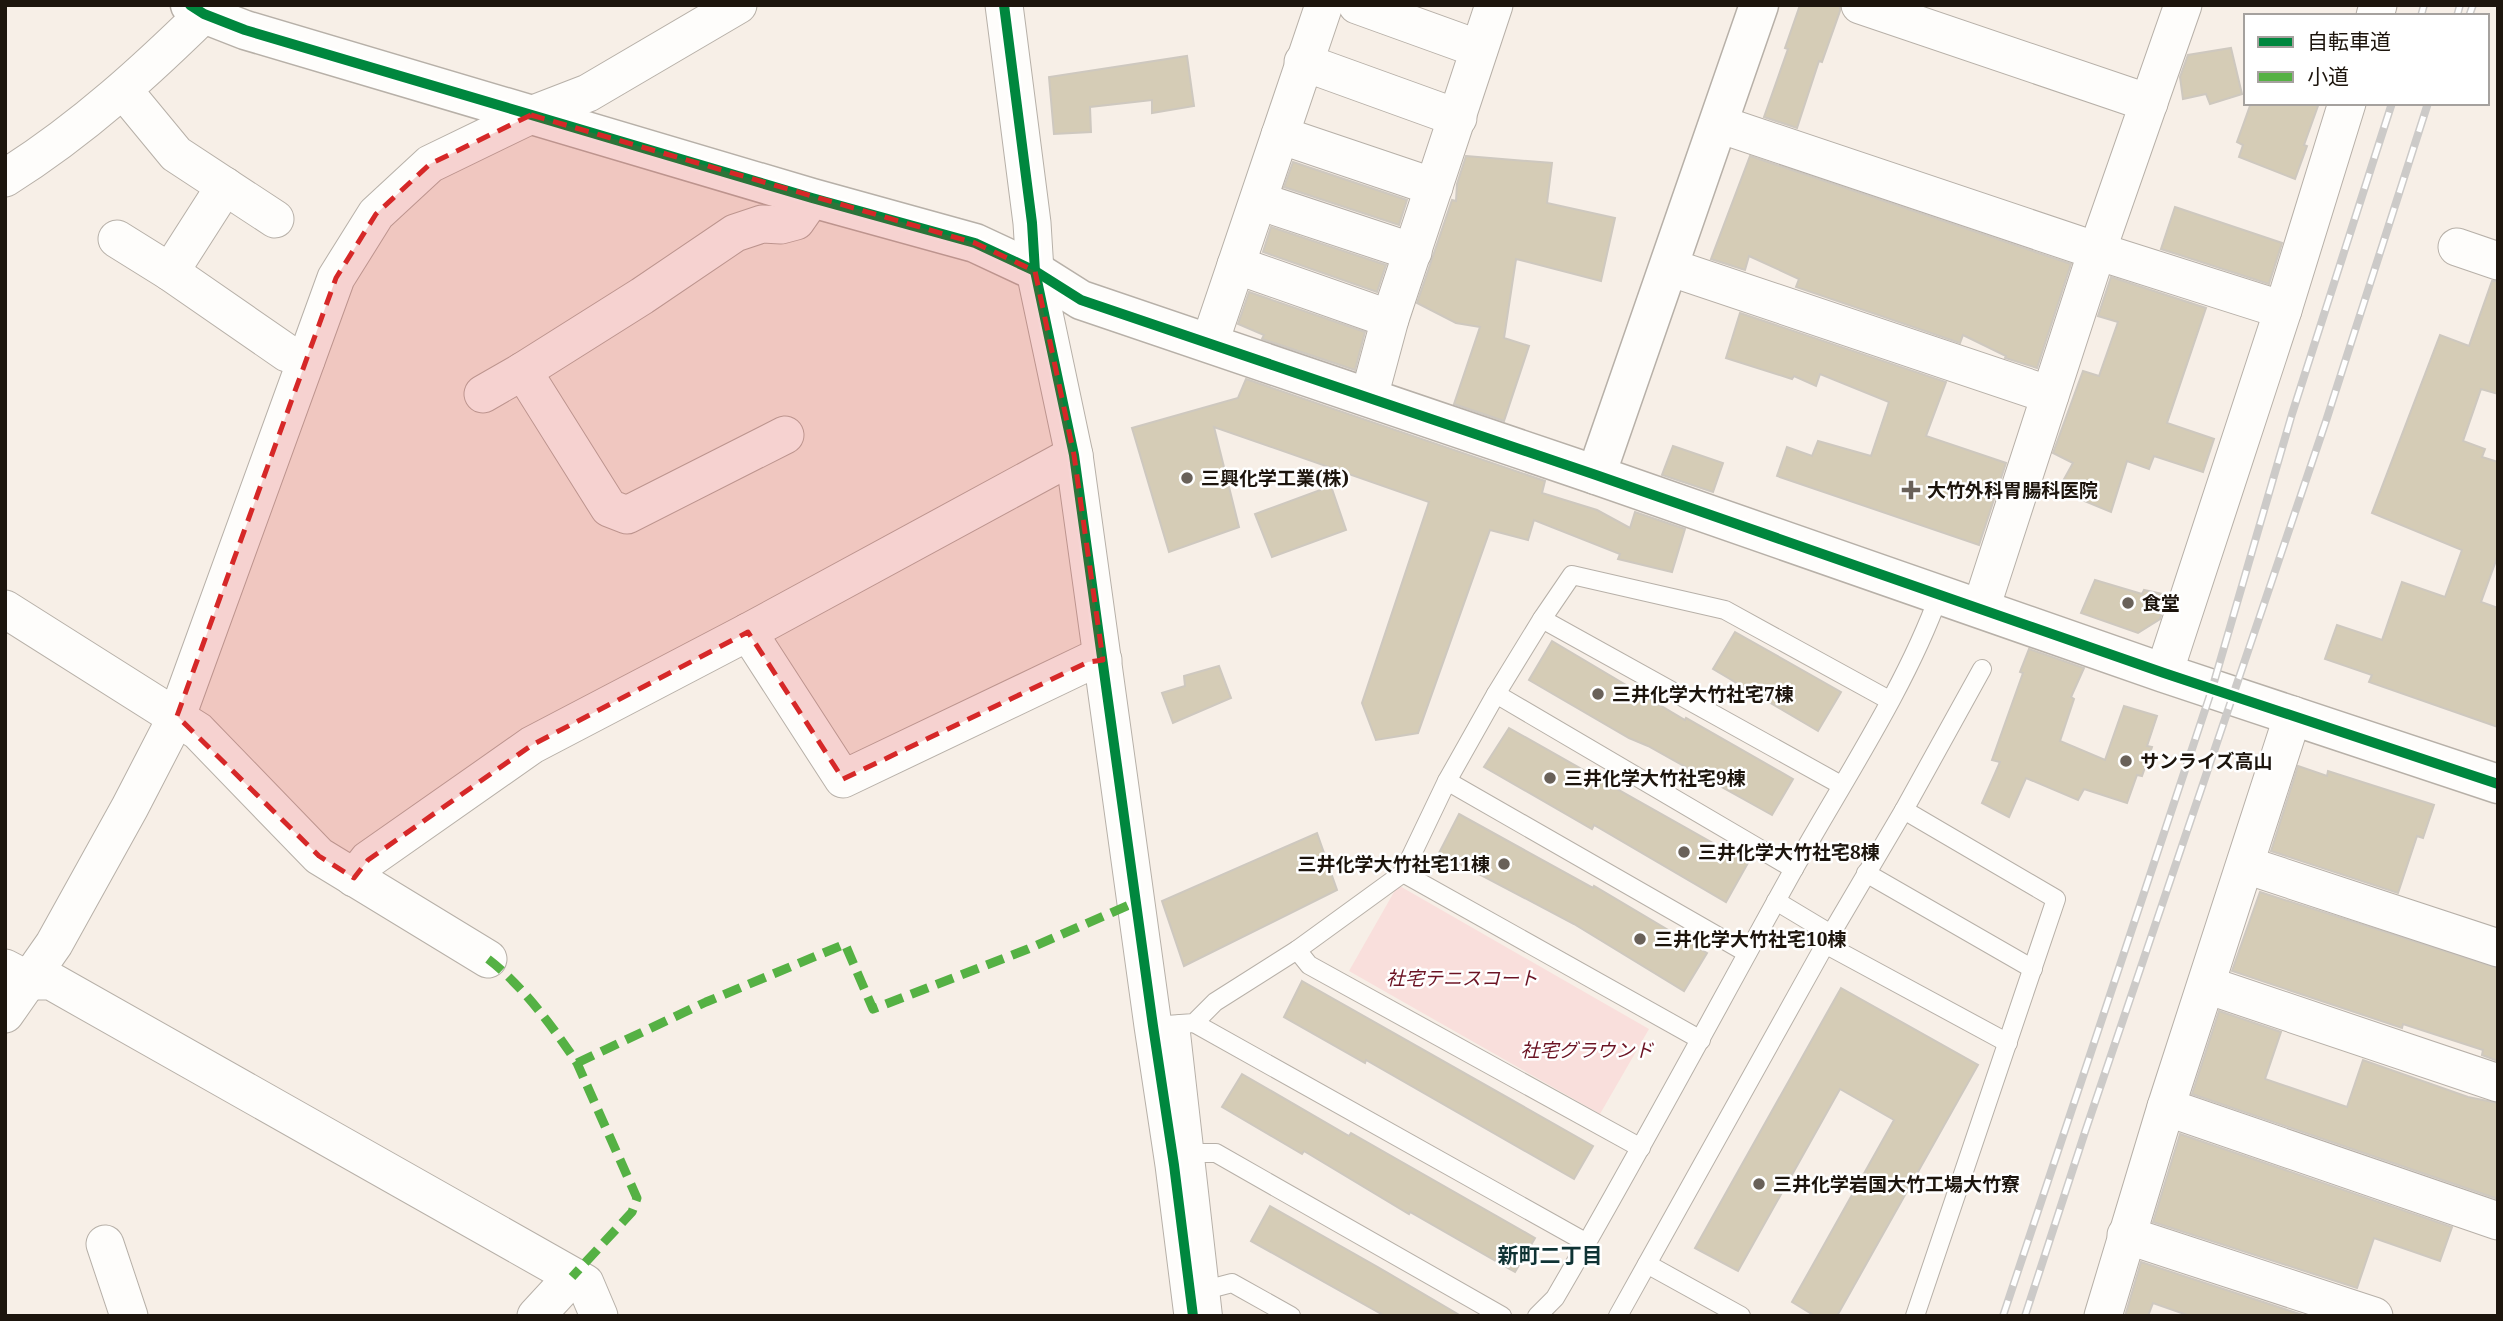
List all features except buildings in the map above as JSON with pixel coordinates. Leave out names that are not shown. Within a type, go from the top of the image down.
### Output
[{"type":"street","points":[[5,1014],[18,974],[54,944],[177,716],[336,278],[376,214],[430,164],[531,115],[588,93],[738,5]]},
{"type":"street","points":[[1004,5],[1032,223],[1035,271],[1074,456],[1103,660],[1176,1025],[1174,1165],[1201,1303]]},
{"type":"street","points":[[1210,342],[1324,5]]},
{"type":"street","points":[[1357,5],[1479,49]]},
{"type":"street","points":[[1369,397],[1390,319],[1494,5]]},
{"type":"street","points":[[1596,475],[1759,5]]},
{"type":"street","points":[[1860,5],[2149,103]]},
{"type":"street","points":[[1981,608],[2097,251],[2183,5]]},
{"type":"street","points":[[5,178],[34,160],[124,91],[203,8],[245,30],[812,198],[975,243],[1035,271],[1081,300],[1210,342],[2164,673],[2498,784]]},
{"type":"street","points":[[1303,62],[1458,118]]},
{"type":"street","points":[[124,91],[176,154],[275,219]]},
{"type":"street","points":[[2164,673],[2283,310],[2346,105]]},
{"type":"street","points":[[1719,124],[2097,251],[2283,310]]},
{"type":"street","points":[[1280,135],[1434,187]]},
{"type":"street","points":[[170,272],[225,186]]},
{"type":"street","points":[[483,394],[642,296],[735,233],[762,224],[781,225],[796,221],[812,198]]},
{"type":"street","points":[[1259,201],[1413,252]]},
{"type":"street","points":[[117,240],[170,272],[287,354],[306,360]]},
{"type":"street","points":[[2457,247],[2498,261]]},
{"type":"street","points":[[1236,265],[1390,319]]},
{"type":"street","points":[[1669,267],[2050,395]]},
{"type":"street","points":[[523,370],[609,508],[627,515],[785,435]]},
{"type":"street","points":[[354,878],[368,860],[532,745],[1074,456]]},
{"type":"street","points":[[5,609],[198,731],[319,856],[488,959]]},
{"type":"street","points":[[748,632],[843,779],[1088,662],[1103,660]]},
{"type":"street","points":[[2103,1316],[2166,1107],[2293,715]]},
{"type":"street","points":[[2246,865],[2498,948]]},
{"type":"street","points":[[18,974],[51,981],[586,1283],[599,1316]]},
{"type":"street","points":[[2207,985],[2498,1083]]},
{"type":"street","points":[[2166,1107],[2498,1220]]},
{"type":"street","points":[[2126,1235],[2374,1316]]},
{"type":"street","points":[[105,1244],[129,1316]]},
{"type":"street","points":[[536,1316],[572,1277]]},
{"type":"lane","points":[[1176,1025],[1297,950],[1403,873],[1447,781],[1496,694],[1572,575],[1725,610],[1889,700]]},
{"type":"lane","points":[[1537,1316],[1555,1298],[1642,1148],[1889,700],[1939,595]]},
{"type":"lane","points":[[1542,619],[1841,785]]},
{"type":"lane","points":[[1618,1316],[1828,939],[1982,670]]},
{"type":"lane","points":[[1496,694],[1794,869]]},
{"type":"lane","points":[[1447,781],[1748,953]]},
{"type":"lane","points":[[1904,810],[2056,899],[1915,1316]]},
{"type":"lane","points":[[1403,873],[1701,1040]]},
{"type":"lane","points":[[1867,873],[2033,970]]},
{"type":"lane","points":[[1776,901],[1828,939],[2008,1043]]},
{"type":"lane","points":[[1297,950],[1309,965],[1642,1148]]},
{"type":"lane","points":[[1176,1025],[1193,1153],[1201,1303],[1213,1316]]},
{"type":"lane","points":[[1176,1025],[1587,1244]]},
{"type":"lane","points":[[1193,1153],[1216,1153],[1502,1316]]},
{"type":"lane","points":[[1647,1264],[1741,1316]]},
{"type":"lane","points":[[1201,1303],[1232,1283],[1291,1316]]},
{"type":"highlighted area","points":[[531,115],[975,243],[1035,271],[1074,455],[1103,660],[1088,662],[843,779],[748,632],[532,745],[368,860],[354,878],[319,856],[177,716],[336,278],[376,214],[430,164]]},
{"type":"green space","name":"社宅テニスコート","points":[[1398,885],[1649,1029],[1600,1114],[1349,971]]},
{"type":"railway","points":[[2422,14],[2424,5]]},
{"type":"railway","points":[[2458,14],[2460,5]]},
{"type":"railway","points":[[2470,14],[2473,5]]},
{"type":"railway","points":[[2003,1316],[2212,689],[2292,414],[2391,105]]},
{"type":"railway","points":[[2025,1316],[2326,421],[2427,105]]},
{"type":"marked path","points":[[577,1063],[706,1002],[845,944],[873,1009],[1028,949],[1136,902]]},
{"type":"marked path","points":[[488,959],[513,981],[536,1007],[577,1063],[637,1198],[632,1212],[572,1277]]},
{"type":"cycle path","points":[[190,5],[204,14],[245,30],[812,198],[975,243],[1035,271],[1081,300],[1596,475],[2164,673],[2498,784]]},
{"type":"cycle path","points":[[1004,5],[1032,223],[1035,271],[1074,455],[1193,1316]]},
{"type":"place","name":"三興化学工業(株)","points":[[1187,478]]},
{"type":"place","name":"大竹外科胃腸科医院","points":[[1911,490]]},
{"type":"place","name":"食堂","points":[[2128,603]]},
{"type":"place","name":"三井化学大竹社宅7棟","points":[[1598,694]]},
{"type":"place","name":"サンライズ高山","points":[[2126,761]]},
{"type":"place","name":"三井化学大竹社宅9棟","points":[[1550,778]]},
{"type":"place","name":"三井化学大竹社宅8棟","points":[[1684,852]]},
{"type":"place","name":"三井化学大竹社宅11棟","points":[[1504,864]]},
{"type":"place","name":"三井化学大竹社宅10棟","points":[[1640,939]]},
{"type":"place","name":"三井化学岩国大竹工場大竹寮","points":[[1759,1184]]},
{"type":"district","name":"新町二丁目","points":[[1550,1255]]},
{"type":"park label","name":"社宅グラウンド","points":[[1587,1050]]}]
